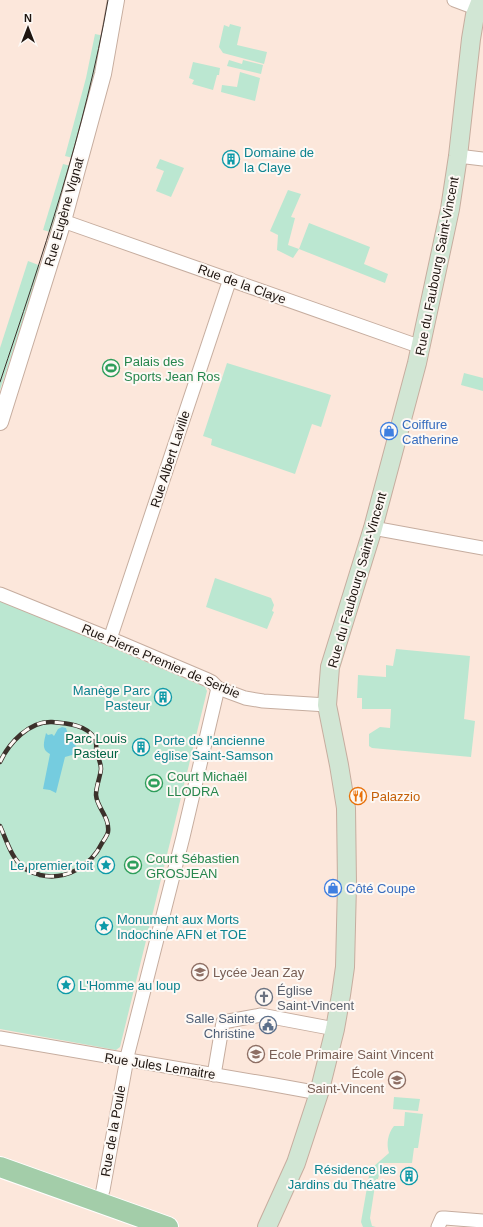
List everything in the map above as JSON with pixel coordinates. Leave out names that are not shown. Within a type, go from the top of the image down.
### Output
[{"type":"main road","name":"Rue du Faubourg Saint-Vincent","points":[[267,1227],[296,1162],[319,1094],[342,995],[345,967],[347,822],[339,765],[327,705],[327,687],[331,661],[373,528],[421,347],[446,230],[458,156],[471,39],[479,4]]},
{"type":"main road","points":[[0,1167],[168,1227]]},
{"type":"street","name":"Rue Eugène Vignat","points":[[0,422],[64,221],[103,74],[116,0]]},
{"type":"street","points":[[454,0],[479,4]]},
{"type":"street","points":[[458,156],[483,159]]},
{"type":"street","name":"Rue de la Claye","points":[[64,221],[421,347]]},
{"type":"street","name":"Rue Albert Laville","points":[[110,638],[230,279]]},
{"type":"street","points":[[373,528],[483,548]]},
{"type":"street","name":"Rue Pierre Premier de Serbie","points":[[0,594],[110,638],[208,680],[218,688],[245,698],[263,701],[327,705]]},
{"type":"street","name":"Rue de la Poule","points":[[99,1202],[103,1190],[126,1060],[183,836],[218,688]]},
{"type":"street","points":[[214,1075],[223,1022],[261,1016],[335,1029]]},
{"type":"street","name":"Rue Jules Lemaitre","points":[[0,1038],[319,1094]]},
{"type":"street","points":[[438,1227],[442,1218],[483,1221]]},
{"type":"green space","points":[[230,24],[241,27],[237,45],[267,52],[264,64],[223,53],[219,47],[224,25],[229,27]]},
{"type":"green space","points":[[95,34],[105,36],[73,158],[65,156],[86,78]]},
{"type":"green space","points":[[229,60],[242,64],[243,60],[263,65],[261,74],[227,66]]},
{"type":"green space","points":[[193,62],[220,68],[213,90],[192,84],[194,80],[189,78]]},
{"type":"green space","points":[[240,72],[260,78],[255,101],[221,92],[222,85],[237,87]]},
{"type":"green space","points":[[160,159],[184,168],[171,197],[156,191],[164,171],[156,168]]},
{"type":"green space","points":[[63,164],[71,166],[54,233],[43,230]]},
{"type":"green space","points":[[288,190],[301,194],[291,217],[295,218],[288,245],[299,249],[293,258],[277,250],[278,235],[270,231]]},
{"type":"green space","points":[[309,223],[370,247],[364,264],[388,274],[385,283],[299,249]]},
{"type":"green space","points":[[28,261],[41,266],[0,390],[0,348]]},
{"type":"green space","points":[[227,363],[331,395],[321,427],[312,424],[295,474],[211,445],[212,439],[203,436]]},
{"type":"green space","points":[[464,373],[483,378],[483,391],[461,385]]},
{"type":"green space","points":[[215,578],[271,598],[274,605],[272,611],[274,612],[267,629],[206,607]]},
{"type":"green space","name":"Parc Louis Pasteur","points":[[0,600],[205,687],[207,691],[120,1047],[116,1050],[0,1029]]},
{"type":"green space","points":[[396,649],[470,656],[464,719],[475,721],[471,757],[372,748],[369,746],[369,734],[380,727],[390,728],[391,709],[362,709],[362,698],[357,698],[358,675],[386,677],[386,665],[393,666]]},
{"type":"green space","points":[[394,1097],[420,1099],[418,1111],[393,1109]]},
{"type":"green space","points":[[405,1112],[423,1114],[418,1148],[414,1148],[412,1163],[382,1163],[378,1179],[376,1179],[370,1218],[372,1226],[376,1227],[363,1227],[361,1222],[369,1176],[373,1167],[389,1153],[388,1142],[390,1132],[394,1126],[404,1126]]},
{"type":"water","points":[[62,727],[66,728],[69,738],[75,742],[76,741],[75,752],[72,755],[65,757],[56,793],[43,789],[50,754],[45,750],[44,743],[46,733],[54,736],[58,729]]},
{"type":"tram line","points":[[0,382],[47,240],[75,145],[108,0]]},
{"type":"railway","points":[[0,762],[14,741],[21,734],[35,725],[58,722],[82,728],[92,734],[96,742],[96,751],[101,769],[96,795],[107,822],[108,832],[97,851],[84,865],[68,874],[50,876],[32,872],[20,864],[10,849],[0,826]]},
{"type":"place","name":"Domaine de la Claye","points":[[231,159]]},
{"type":"place","name":"Palais des Sports Jean Ros","points":[[111,368]]},
{"type":"place","name":"Coiffure Catherine","points":[[389,431]]},
{"type":"place","name":"Manège Parc Pasteur","points":[[163,697]]},
{"type":"place","name":"Porte de l'ancienne église Saint-Samson","points":[[141,747]]},
{"type":"place","name":"Court Michaël LLODRA","points":[[154,783]]},
{"type":"place","name":"Palazzio","points":[[358,796]]},
{"type":"place","name":"Le premier toit","points":[[106,865]]},
{"type":"place","name":"Court Sébastien GROSJEAN","points":[[133,865]]},
{"type":"place","name":"Côté Coupe","points":[[333,888]]},
{"type":"place","name":"Monument aux Morts Indochine AFN et TOE","points":[[104,926]]},
{"type":"place","name":"Lycée Jean Zay","points":[[200,972]]},
{"type":"place","name":"L'Homme au loup","points":[[66,985]]},
{"type":"place","name":"Église Saint-Vincent","points":[[264,997]]},
{"type":"place","name":"Salle Sainte Christine","points":[[268,1025]]},
{"type":"place","name":"Ecole Primaire Saint Vincent","points":[[256,1054]]},
{"type":"place","name":"École Saint-Vincent","points":[[397,1080]]},
{"type":"place","name":"Résidence les Jardins du Théatre","points":[[409,1176]]}]
